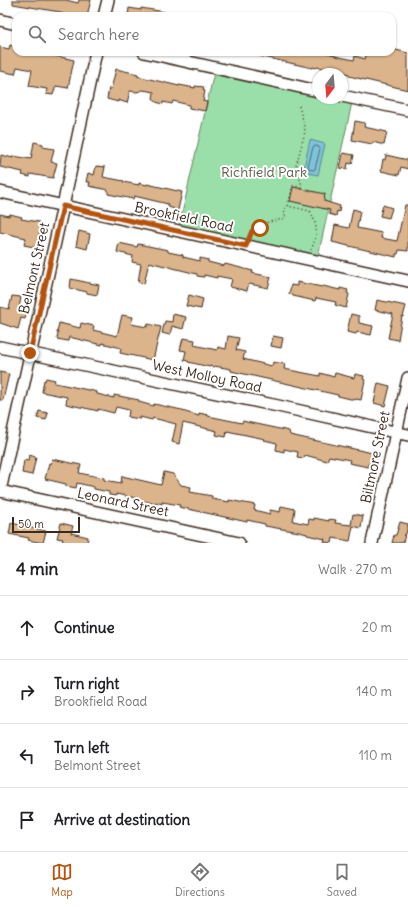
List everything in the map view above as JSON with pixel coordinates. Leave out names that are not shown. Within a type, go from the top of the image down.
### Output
[{"type":"street","points":[[105,12],[108,0]]},
{"type":"street","points":[[0,20],[12,23]]},
{"type":"street","name":"Belmont Street","points":[[0,491],[95,56]]},
{"type":"street","points":[[162,56],[312,90]]},
{"type":"street","points":[[348,97],[408,110]]},
{"type":"street","name":"Brookfield Road","points":[[0,192],[408,281]]},
{"type":"street","name":"West Molloy Road","points":[[0,346],[408,435]]},
{"type":"street","name":"Biltmore Street","points":[[372,543],[408,378]]},
{"type":"street","name":"Leonard Street","points":[[0,491],[239,543]]},
{"type":"path","points":[[246,246],[252,231],[260,228],[268,222],[283,219],[285,216],[284,210],[288,206],[293,186],[301,187],[301,181],[295,170],[305,132],[299,106]]},
{"type":"path","points":[[288,206],[310,211],[315,222],[317,232],[316,240],[311,250],[309,260]]},
{"type":"green space","name":"Richfield Park","points":[[215,68],[312,90],[312,104],[348,104],[348,98],[353,98],[317,261],[178,231]]},
{"type":"water","points":[[310,140],[325,144],[318,175],[303,172]]},
{"type":"building","points":[[13,0],[66,0],[78,3],[79,0],[91,0],[88,12],[60,12],[13,4]]},
{"type":"building","points":[[129,8],[141,10],[141,8],[165,12],[128,12]]},
{"type":"building","points":[[10,45],[12,46],[12,56],[56,56],[74,60],[68,88],[56,86],[53,95],[46,94],[47,89],[29,86],[32,70],[17,67],[15,74],[0,71],[0,47],[9,49]]},
{"type":"building","points":[[396,50],[408,53],[408,90],[349,76],[348,68],[312,68],[259,56],[335,56],[354,60],[355,56],[365,59],[366,56],[396,56]]},
{"type":"building","points":[[116,69],[138,74],[137,76],[179,86],[195,88],[195,86],[204,87],[203,90],[205,91],[203,101],[207,102],[205,111],[189,108],[189,105],[173,101],[172,104],[156,102],[153,98],[154,92],[143,90],[137,92],[130,91],[127,103],[107,99],[109,88],[111,89]]},
{"type":"building","points":[[355,121],[365,123],[364,127],[387,132],[384,145],[373,142],[372,144],[352,140]]},
{"type":"building","points":[[34,142],[43,144],[43,147],[54,149],[51,162],[57,163],[53,178],[30,174],[30,177],[22,175],[23,172],[0,167],[1,155],[13,158],[13,156],[31,159]]},
{"type":"building","points":[[343,153],[354,155],[352,164],[348,163],[347,169],[340,168]]},
{"type":"building","points":[[386,155],[408,160],[408,169],[401,167],[399,175],[381,171],[383,159],[385,160]]},
{"type":"building","points":[[96,166],[105,167],[103,177],[139,185],[139,183],[147,184],[182,192],[178,210],[168,207],[168,204],[134,196],[133,199],[108,194],[108,190],[89,186],[90,182],[86,182],[88,173],[94,175]]},
{"type":"building","points":[[293,187],[325,194],[324,201],[340,206],[339,212],[337,211],[336,216],[329,214],[330,210],[290,201]]},
{"type":"building","points":[[383,205],[392,208],[389,218],[380,216]]},
{"type":"building","points":[[405,205],[408,205],[408,251],[399,250],[396,257],[332,242],[335,225],[349,228],[353,209],[360,211],[357,228],[382,233],[381,238],[397,241]]},
{"type":"building","points":[[0,214],[9,216],[10,214],[22,217],[21,219],[39,222],[38,225],[41,226],[38,248],[24,245],[26,238],[0,232]]},
{"type":"building","points":[[79,231],[90,234],[87,249],[76,246]]},
{"type":"building","points":[[119,243],[137,247],[138,244],[168,250],[168,252],[183,255],[183,257],[200,261],[200,258],[208,260],[208,262],[224,266],[225,264],[253,271],[252,273],[271,277],[268,288],[250,284],[248,285],[247,291],[230,287],[232,279],[217,276],[217,278],[204,275],[204,277],[197,276],[197,274],[149,262],[144,284],[138,282],[141,264],[132,262],[133,256],[117,252]]},
{"type":"building","points":[[71,279],[99,285],[97,295],[70,288]]},
{"type":"building","points":[[297,282],[340,290],[340,288],[348,290],[347,293],[349,294],[346,308],[335,305],[336,302],[316,298],[315,301],[289,294],[291,285],[297,286]]},
{"type":"building","points":[[189,295],[203,299],[201,309],[186,306]]},
{"type":"building","points":[[12,296],[21,297],[19,309],[27,311],[25,319],[21,318],[18,329],[0,323],[0,307],[9,309]]},
{"type":"building","points":[[377,300],[406,306],[403,317],[402,316],[398,340],[388,338],[393,314],[375,310]]},
{"type":"building","points":[[173,314],[186,317],[183,329],[172,326],[170,335],[162,333],[165,321],[172,322]]},
{"type":"building","points":[[351,314],[359,316],[359,323],[373,326],[371,335],[357,332],[356,334],[347,332]]},
{"type":"building","points":[[122,315],[133,317],[131,324],[147,327],[148,324],[161,327],[153,360],[120,353],[121,348],[102,343],[102,345],[69,337],[68,341],[57,339],[59,323],[80,328],[81,323],[94,326],[93,330],[117,336]]},
{"type":"building","points":[[228,336],[239,338],[236,350],[245,352],[243,359],[272,366],[273,362],[285,364],[284,369],[320,376],[320,373],[334,377],[335,373],[354,378],[355,374],[364,376],[363,379],[365,380],[361,400],[355,400],[231,371],[231,369],[214,366],[210,367],[184,360],[186,351],[180,350],[183,338],[195,340],[194,345],[217,350],[218,347],[226,349]]},
{"type":"building","points":[[273,336],[283,338],[281,348],[271,346]]},
{"type":"building","points":[[0,372],[9,374],[3,400],[0,400]]},
{"type":"building","points":[[46,378],[55,380],[54,383],[97,392],[97,394],[114,398],[114,395],[139,400],[139,402],[153,406],[154,404],[182,410],[199,416],[199,413],[242,423],[243,421],[289,431],[290,435],[377,454],[375,465],[368,464],[368,467],[349,463],[350,460],[329,456],[327,461],[305,455],[304,458],[297,457],[298,452],[284,449],[284,452],[276,450],[277,443],[264,440],[265,439],[227,431],[226,437],[216,435],[217,431],[183,423],[179,444],[172,442],[176,424],[153,418],[152,420],[140,417],[140,419],[128,417],[129,410],[116,407],[114,413],[66,404],[67,397],[42,392],[44,380],[45,381]]},
{"type":"building","points":[[378,383],[390,386],[385,406],[374,403]]},
{"type":"building","points":[[39,411],[48,413],[46,420],[37,418]]},
{"type":"building","points":[[29,455],[36,457],[32,475],[22,473],[24,460],[28,461]]},
{"type":"building","points":[[52,459],[81,465],[79,473],[121,483],[122,476],[161,485],[164,472],[173,474],[181,485],[191,487],[190,492],[212,496],[212,499],[229,502],[229,500],[255,505],[254,510],[270,514],[270,510],[280,512],[281,506],[295,509],[293,521],[308,524],[309,519],[314,520],[314,518],[329,521],[329,519],[336,520],[335,523],[351,525],[353,514],[363,516],[361,528],[353,526],[350,541],[333,538],[332,543],[324,542],[325,539],[307,534],[265,526],[265,524],[247,520],[247,522],[179,507],[180,505],[162,502],[162,504],[156,502],[156,504],[116,494],[116,496],[109,495],[109,492],[77,483],[76,488],[66,486],[66,484],[45,479],[49,463],[51,464]]},
{"type":"building","points":[[400,522],[408,524],[403,543],[392,543],[394,535],[396,535]]},
{"type":"building","points":[[11,523],[20,525],[20,523],[28,525],[27,527],[46,531],[43,543],[28,540],[29,538],[9,534]]},
{"type":"building","points":[[61,523],[73,526],[71,533],[88,537],[87,543],[62,543],[63,539],[57,538]]},
{"type":"route","points":[[30,353],[63,206],[246,246],[252,231],[260,228]]}]
